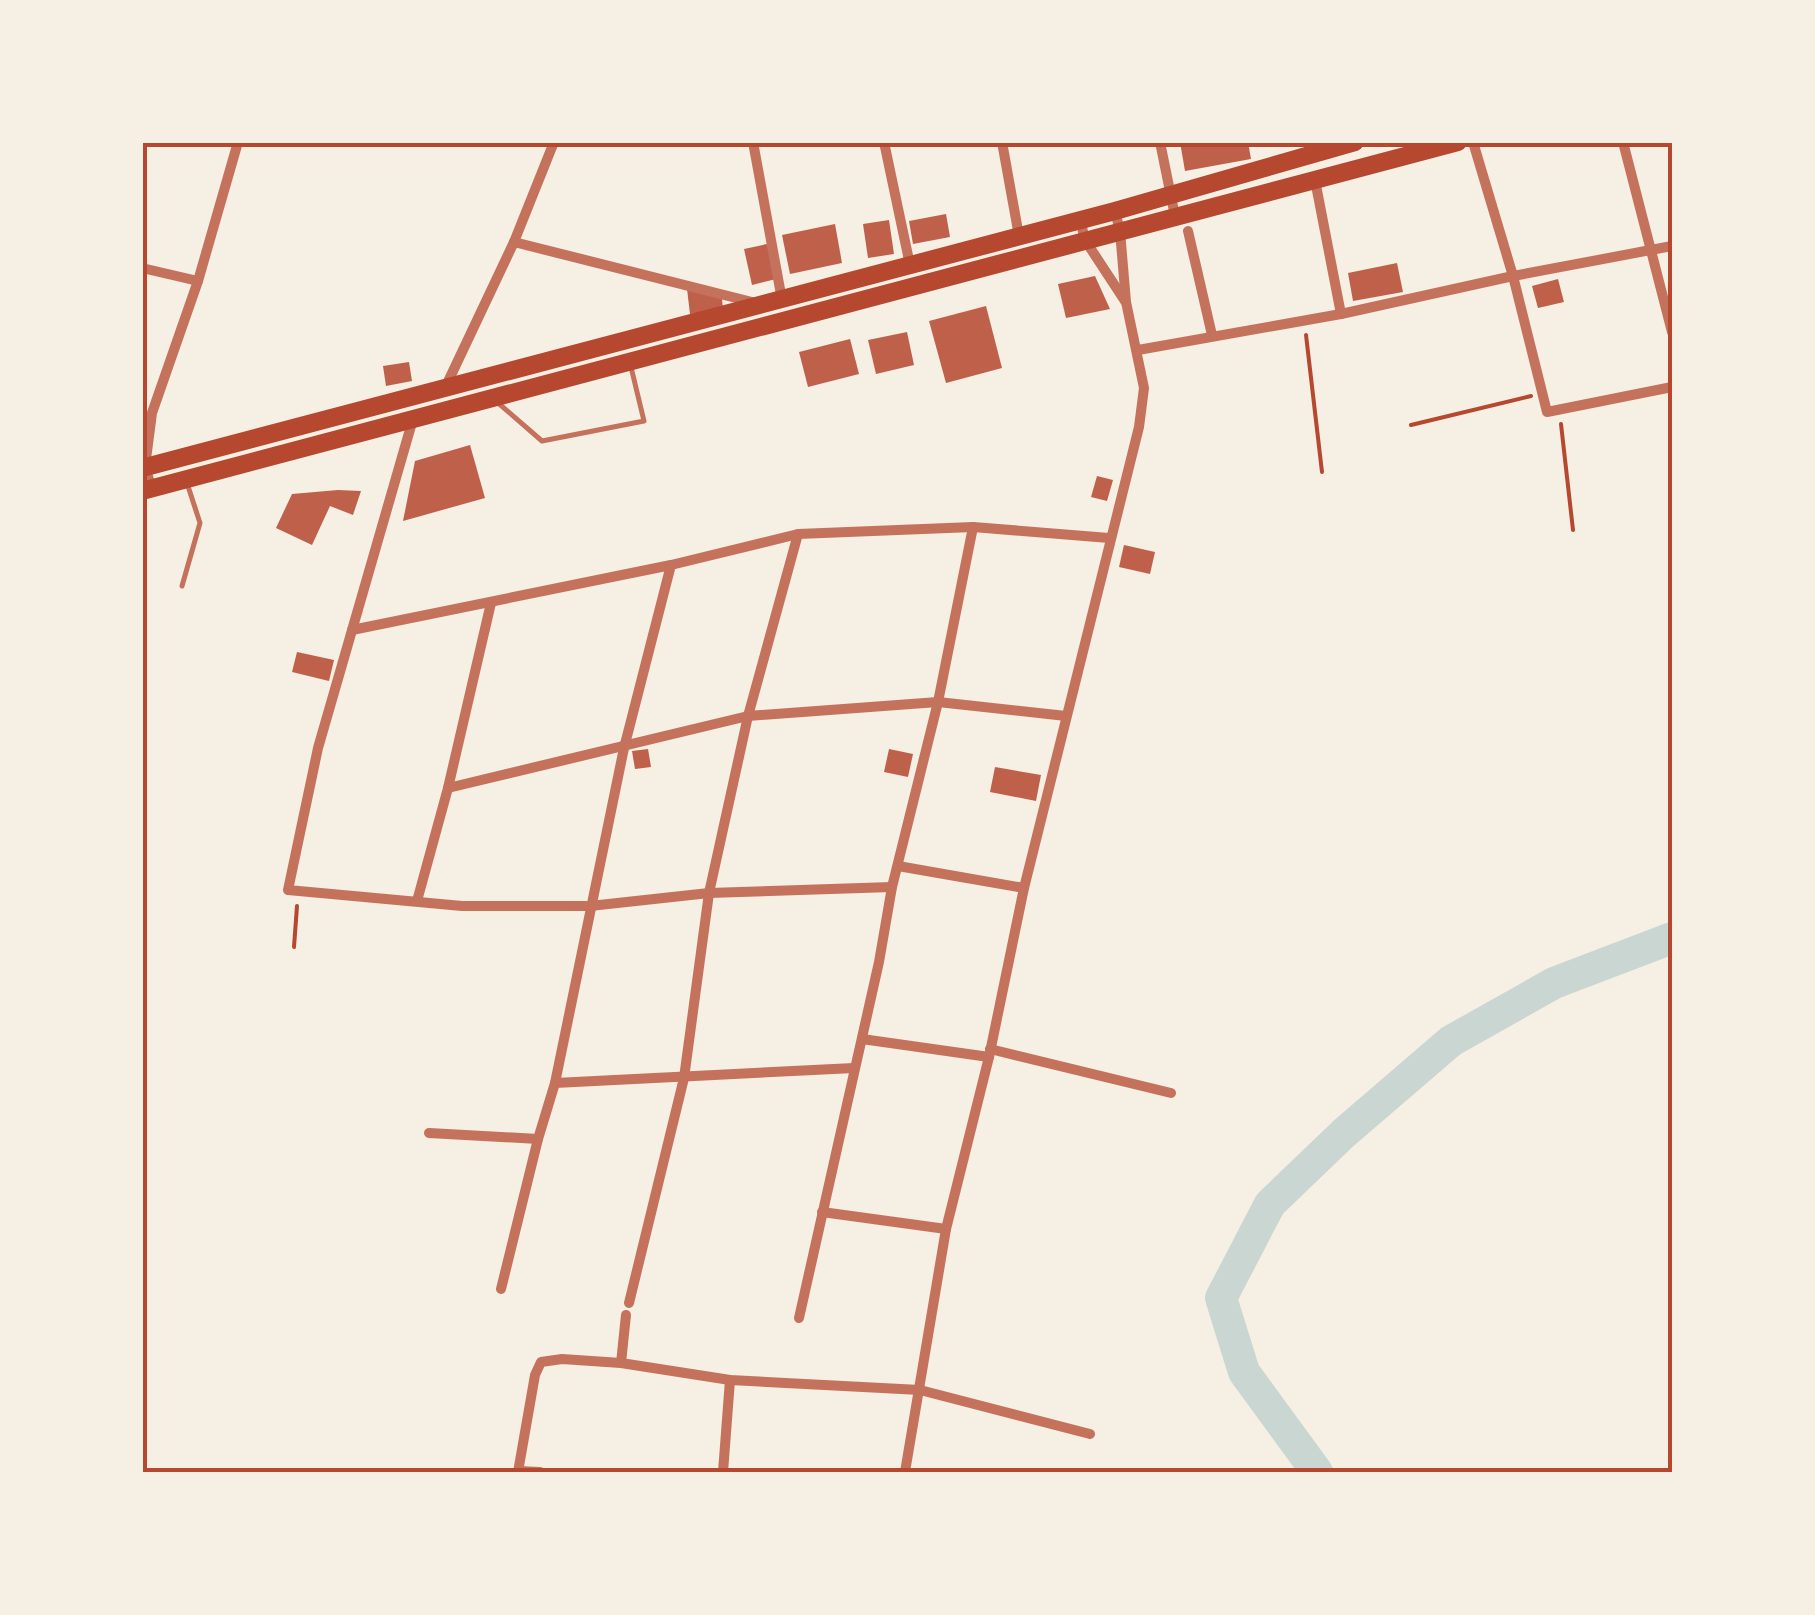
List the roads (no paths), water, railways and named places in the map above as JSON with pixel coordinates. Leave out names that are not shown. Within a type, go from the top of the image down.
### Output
[{"type":"main road","points":[[144,468],[782,300],[1355,142]]},
{"type":"main road","points":[[147,490],[1085,240],[1181,223],[1245,198],[1458,142]]},
{"type":"street","points":[[147,490],[147,412],[198,280],[238,142]]},
{"type":"street","points":[[445,388],[514,242],[554,142]]},
{"type":"street","points":[[753,142],[782,300]]},
{"type":"street","points":[[884,142],[910,265]]},
{"type":"street","points":[[1002,142],[1019,236]]},
{"type":"street","points":[[1160,142],[1212,335]]},
{"type":"street","points":[[1473,142],[1513,276],[1547,412],[1672,387]]},
{"type":"street","points":[[1623,142],[1672,332]]},
{"type":"street","points":[[1241,173],[1245,198]]},
{"type":"street","points":[[1315,180],[1341,314]]},
{"type":"street","points":[[904,1472],[946,1229],[990,1053],[1024,888],[1139,427],[1144,388],[1126,302],[1115,210]]},
{"type":"street","points":[[1080,218],[1085,240],[1126,302]]},
{"type":"street","points":[[514,242],[762,305]]},
{"type":"street","points":[[1138,350],[1341,314],[1672,246]]},
{"type":"street","points":[[142,268],[198,280]]},
{"type":"street","points":[[413,419],[318,748],[293,891],[462,906],[590,906],[709,893],[892,887]]},
{"type":"street","points":[[352,630],[491,604],[798,534],[974,527],[1109,538]]},
{"type":"street","points":[[799,1318],[974,527]]},
{"type":"street","points":[[622,1363],[628,1309],[684,1078],[709,893],[748,716],[798,534]]},
{"type":"street","points":[[501,1289],[555,1084],[624,748],[671,565]]},
{"type":"street","points":[[417,901],[491,604]]},
{"type":"street","points":[[448,788],[748,716],[938,702],[1066,716]]},
{"type":"street","points":[[898,866],[1024,888]]},
{"type":"street","points":[[862,1039],[990,1053],[1171,1094]]},
{"type":"street","points":[[555,1084],[854,1068]]},
{"type":"street","points":[[429,1134],[538,1139]]},
{"type":"street","points":[[822,1212],[946,1229]]},
{"type":"street","points":[[540,1472],[518,1472],[535,1374],[541,1362],[562,1358],[730,1380],[920,1390],[1090,1434]]},
{"type":"street","points":[[723,1472],[730,1380]]},
{"type":"lane","points":[[484,378],[491,398],[542,441],[644,421],[628,341]]},
{"type":"lane","points":[[182,586],[200,523],[186,480]]},
{"type":"waterway","points":[[1317,1472],[1244,1372],[1221,1298],[1270,1204],[1344,1133],[1451,1041],[1554,983],[1672,938]]}]
